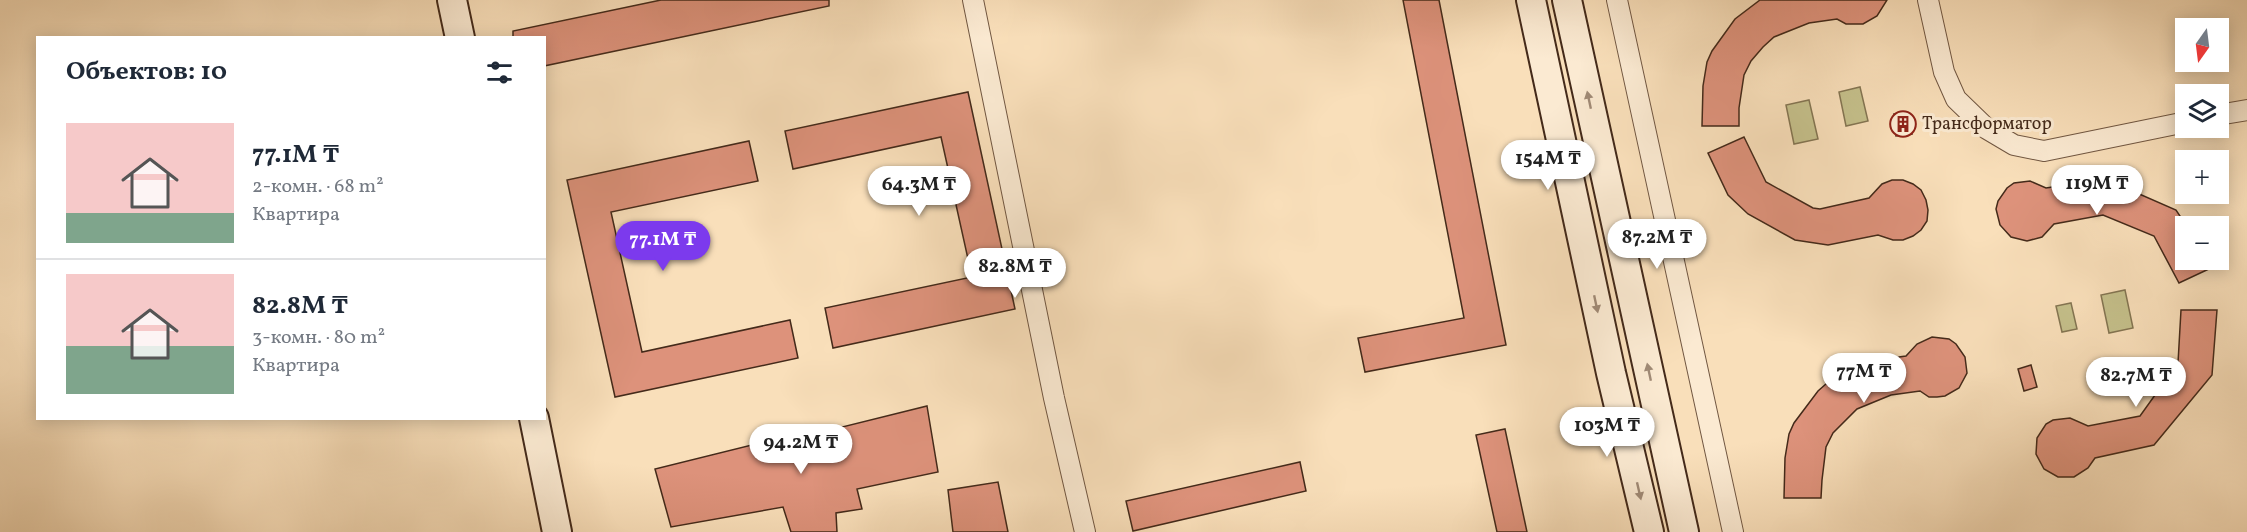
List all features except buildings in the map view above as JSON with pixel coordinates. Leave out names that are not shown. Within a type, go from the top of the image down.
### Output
[{"type":"street","points":[[452,0],[460,36]]},
{"type":"street","points":[[973,0],[1054,398],[1085,532]]},
{"type":"street","points":[[1531,0],[1611,373],[1648,532]]},
{"type":"street","points":[[1567,0],[1684,532]]},
{"type":"street","points":[[1617,0],[1733,532]]},
{"type":"street","points":[[1928,0],[1944,72],[1956,99],[1988,129],[2014,145],[2044,151],[2175,124]]},
{"type":"street","points":[[2229,113],[2247,110]]},
{"type":"street","points":[[534,420],[557,532]]},
{"type":"shaded area","points":[[1860,87],[1868,121],[1846,126],[1839,92]]},
{"type":"shaded area","points":[[1809,100],[1818,139],[1794,144],[1786,105]]},
{"type":"shaded area","points":[[2125,290],[2133,328],[2109,333],[2101,295]]},
{"type":"shaded area","points":[[2071,303],[2077,329],[2062,332],[2056,306]]},
{"type":"place","name":"Трансформатор","points":[[1903,124]]}]
